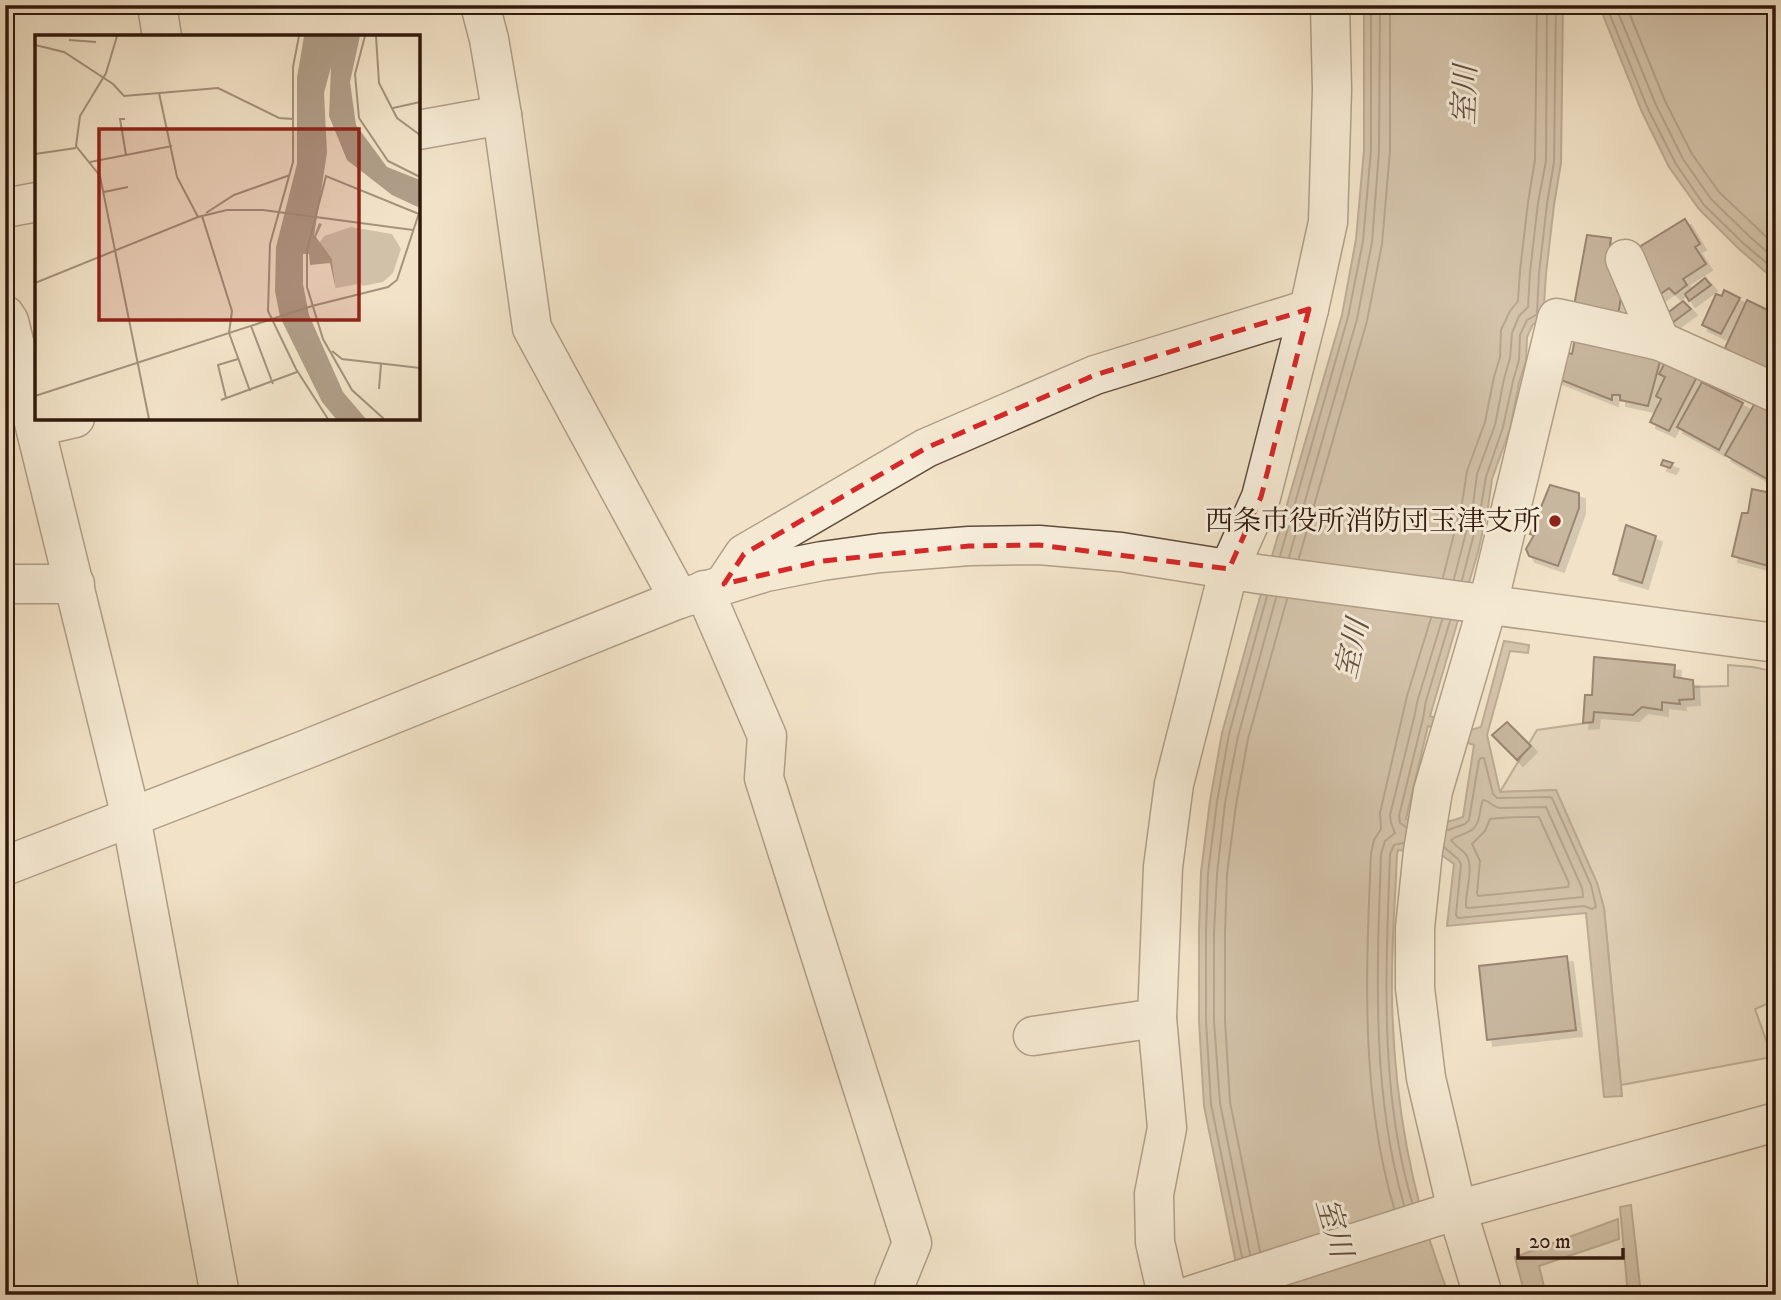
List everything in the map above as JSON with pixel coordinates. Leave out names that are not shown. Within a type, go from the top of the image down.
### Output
[{"type":"street","points":[[157,5],[162,35]]},
{"type":"street","points":[[481,5],[502,115],[532,328],[702,591],[766,736],[764,778],[912,1243],[892,1295]]},
{"type":"street","points":[[1167,1295],[1155,1242],[1154,1194],[1167,1128],[1157,1018],[1163,867],[1174,784],[1244,572],[1328,222],[1332,90],[1330,5]]},
{"type":"street","points":[[420,130],[502,115]]},
{"type":"street","points":[[5,208],[35,202]]},
{"type":"street","points":[[1625,259],[1660,341]]},
{"type":"street","points":[[702,591],[744,554],[926,448],[1095,375],[1309,309]]},
{"type":"street","points":[[5,315],[9,321],[36,427],[131,817],[220,1295]]},
{"type":"street","points":[[1483,1295],[1445,1213],[1415,988],[1415,928],[1433,791],[1452,728],[1480,603],[1557,317],[1660,341],[1776,393]]},
{"type":"street","points":[[36,427],[66,420]]},
{"type":"street","points":[[5,866],[320,744],[702,591],[766,572],[880,553],[969,546],[1039,545],[1121,552],[1244,572],[1776,643]]},
{"type":"street","points":[[5,584],[75,584]]},
{"type":"street","points":[[1033,1036],[1157,1018]]},
{"type":"street","points":[[1207,1290],[1445,1213],[1776,1122]]},
{"type":"highlighted area","points":[[1309,309],[1261,497],[1229,569],[1039,545],[969,546],[822,561],[724,584],[744,554],[926,448],[1095,375]]},
{"type":"shaded area","points":[[1728,665],[1776,672],[1776,1015],[1769,1003],[1755,1009],[1772,1057],[1621,1085],[1604,908],[1597,883],[1556,790],[1500,792],[1537,730],[1593,722],[1594,712],[1642,707],[1661,709],[1662,702],[1679,704],[1679,700],[1693,687],[1728,686]]},
{"type":"water","name":"室川","points":[[1364,5],[1563,5],[1561,163],[1546,274],[1543,321],[1533,324],[1527,337],[1526,361],[1510,429],[1492,479],[1478,552],[1430,716],[1471,730],[1481,727],[1504,641],[1529,645],[1528,653],[1510,651],[1487,735],[1500,792],[1556,790],[1597,883],[1604,908],[1622,1096],[1604,1097],[1586,913],[1447,926],[1454,864],[1440,854],[1398,850],[1392,981],[1401,1112],[1415,1186],[1449,1295],[1246,1295],[1240,1283],[1204,1106],[1199,1021],[1201,872],[1222,733],[1342,315],[1356,239],[1364,150]],"holes":[[[1428,726],[1468,737],[1468,743],[1474,745],[1463,817],[1434,823],[1406,819]]]},
{"type":"water","points":[[1599,5],[1776,5],[1776,281],[1699,209],[1669,167],[1642,112]]},
{"type":"water","points":[[1631,1205],[1641,1295],[1628,1295],[1620,1207]]},
{"type":"water","points":[[1618,1219],[1619,1239],[1539,1266],[1546,1295],[1525,1295],[1515,1257]]},
{"type":"building","points":[[1685,219],[1700,244],[1695,247],[1706,264],[1683,279],[1687,285],[1675,294],[1669,288],[1659,295],[1631,252]]},
{"type":"building","points":[[1587,235],[1611,238],[1609,253],[1618,274],[1617,291],[1622,291],[1618,315],[1574,306]]},
{"type":"building","points":[[1705,278],[1711,285],[1689,301],[1685,294]]},
{"type":"building","points":[[1724,290],[1740,298],[1721,334],[1702,325],[1716,294],[1722,296]]},
{"type":"building","points":[[1747,300],[1776,314],[1772,324],[1776,326],[1776,378],[1727,357],[1730,351],[1725,348]]},
{"type":"building","points":[[1683,301],[1691,309],[1672,323],[1665,315]]},
{"type":"building","points":[[1576,333],[1662,354],[1648,406],[1620,400],[1620,395],[1612,395],[1612,400],[1556,378],[1565,352],[1572,354]]},
{"type":"building","points":[[1668,357],[1699,373],[1669,431],[1650,422],[1661,399],[1656,396],[1665,377],[1659,374]]},
{"type":"building","points":[[1702,382],[1743,403],[1719,450],[1677,427]]},
{"type":"building","points":[[1755,403],[1776,415],[1776,484],[1725,455]]},
{"type":"building","points":[[1663,460],[1673,463],[1670,468],[1661,465]]},
{"type":"building","name":"西条市役所消防団玉津支所","points":[[1550,485],[1579,493],[1579,508],[1558,566],[1529,556],[1526,549],[1534,535],[1530,534]]},
{"type":"building","points":[[1752,489],[1776,494],[1776,568],[1732,556],[1742,513],[1748,513]]},
{"type":"building","points":[[1626,525],[1656,536],[1642,583],[1613,574]]},
{"type":"building","points":[[1594,657],[1675,665],[1674,677],[1693,680],[1694,699],[1679,700],[1680,704],[1662,702],[1662,710],[1642,707],[1633,715],[1594,712],[1593,722],[1583,723],[1585,695],[1592,695]]},
{"type":"building","points":[[1507,722],[1531,746],[1517,760],[1492,735]]},
{"type":"building","points":[[1567,956],[1576,1030],[1487,1040],[1479,966]]},
{"type":"place","name":"西条市役所消防団玉津支所","points":[[1555,521]]}]
